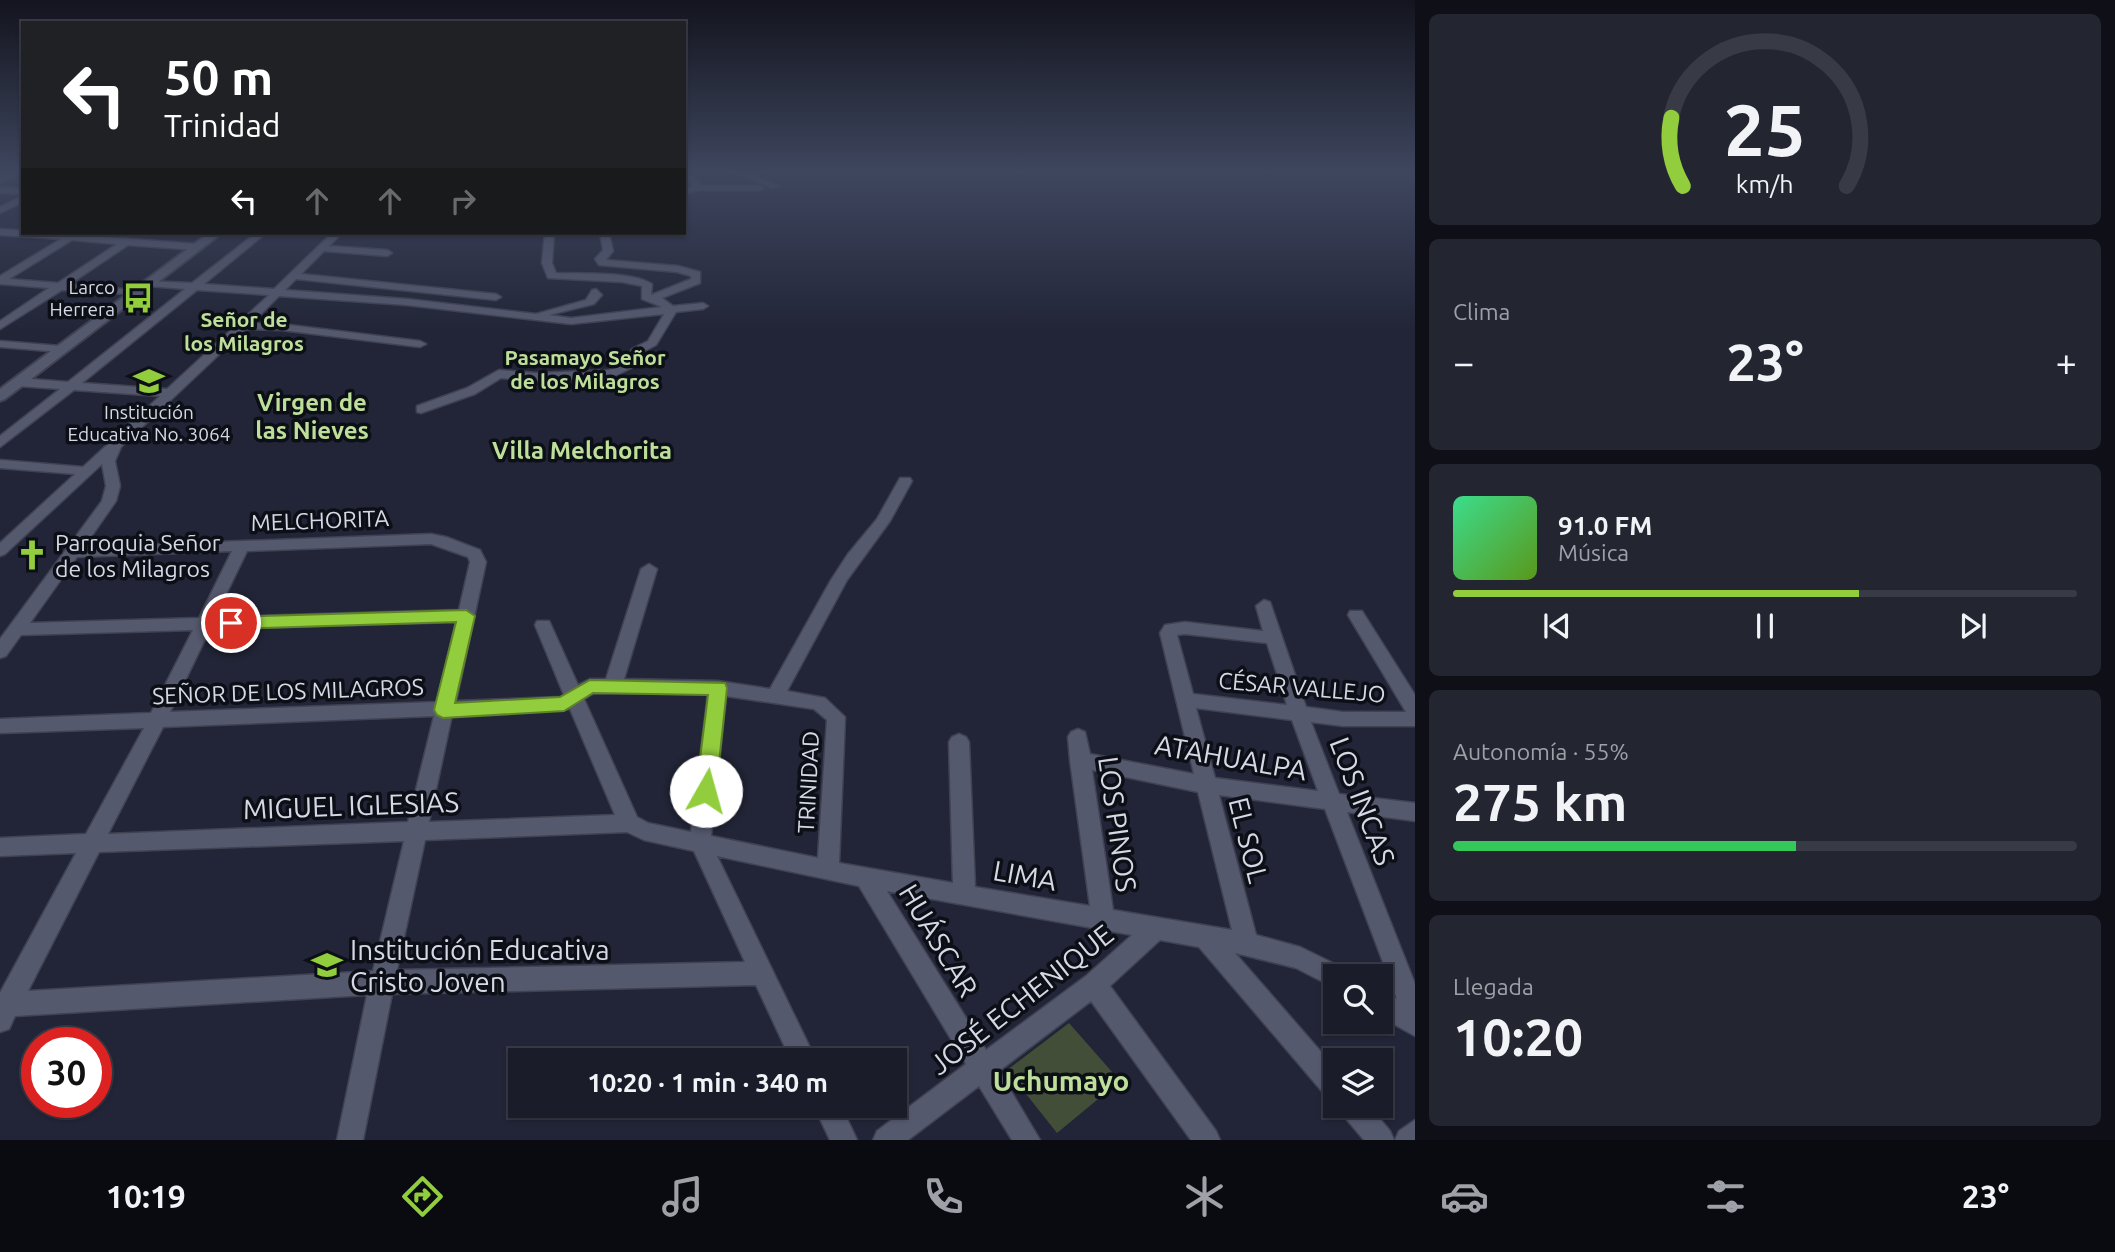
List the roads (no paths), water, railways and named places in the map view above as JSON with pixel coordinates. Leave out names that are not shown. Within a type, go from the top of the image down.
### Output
[{"type":"street","points":[[0,232],[20,232]]},
{"type":"street","points":[[0,243],[20,232]]},
{"type":"street","points":[[0,281],[74,235],[191,246]]},
{"type":"street","points":[[0,326],[138,235]]},
{"type":"street","points":[[0,396],[149,283],[201,235]]},
{"type":"street","points":[[0,382],[122,292],[212,235]]},
{"type":"street","points":[[0,443],[259,235]]},
{"type":"street","points":[[0,551],[243,326],[335,235]]},
{"type":"street","points":[[421,409],[471,391],[499,374],[567,377],[621,370],[633,361],[640,347],[652,343],[671,314],[663,302],[646,295],[649,286],[615,278],[562,279],[552,276],[547,263],[549,235]]},
{"type":"street","points":[[606,235],[608,251],[600,259],[602,263],[678,269],[695,274],[696,281],[652,299]]},
{"type":"street","points":[[321,248],[387,254]]},
{"type":"street","points":[[293,276],[496,297]]},
{"type":"street","points":[[0,281],[122,292]]},
{"type":"street","points":[[149,283],[536,315],[571,321],[704,306]]},
{"type":"street","points":[[536,315],[590,302],[597,295],[596,292]]},
{"type":"street","points":[[243,326],[281,327],[420,344]]},
{"type":"street","points":[[0,344],[61,349]]},
{"type":"street","points":[[18,382],[168,393]]},
{"type":"street","points":[[0,652],[113,494],[108,461],[121,439]]},
{"type":"street","points":[[0,464],[85,471]]},
{"type":"street","points":[[775,696],[839,580],[883,521],[905,481]]},
{"type":"street","name":"MELCHORITA","points":[[73,552],[436,540],[475,554],[478,562],[466,616]]},
{"type":"street","points":[[3,1010],[157,720],[242,546]]},
{"type":"street","points":[[612,685],[649,569]]},
{"type":"street","name":"LOS INCAS","points":[[1264,606],[1299,715],[1415,1015]]},
{"type":"street","points":[[1356,615],[1415,710]]},
{"type":"street","points":[[17,629],[466,616],[382,982],[350,1140]]},
{"type":"street","points":[[543,625],[629,823]]},
{"type":"street","name":"EL SOL","points":[[1247,944],[1168,633],[1171,629],[1274,638]]},
{"type":"street","name":"TRINIDAD","points":[[575,698],[580,691],[590,686],[612,685],[718,688],[819,703],[836,717],[828,870]]},
{"type":"street","points":[[718,688],[700,842],[798,1048]]},
{"type":"street","name":"SEÑOR DE LOS MILAGROS","points":[[0,726],[443,710],[564,704],[575,698]]},
{"type":"street","name":"CÉSAR VALLEJO","points":[[1185,700],[1299,715],[1372,721],[1415,719]]},
{"type":"street","name":"LOS PINOS","points":[[1078,737],[1103,919]]},
{"type":"street","points":[[959,741],[964,895]]},
{"type":"street","name":"ATAHUALPA","points":[[1080,760],[1206,785],[1415,812]]},
{"type":"street","name":"MIGUEL IGLESIAS","points":[[0,847],[629,823],[644,831],[700,842]]},
{"type":"street","name":"LIMA","points":[[700,842],[866,878],[1247,944],[1300,958],[1323,970]]},
{"type":"street","name":"HUÁSCAR","points":[[866,878],[1027,1140]]},
{"type":"street","name":"JOSÉ ECHENIQUE","points":[[886,1140],[1094,984],[1158,928]]},
{"type":"street","points":[[1205,936],[1323,1073]]},
{"type":"street","points":[[3,1010],[382,982],[760,972]]},
{"type":"street","points":[[1094,984],[1207,1140]]},
{"type":"street","points":[[1393,1010],[1415,1024]]},
{"type":"street","points":[[833,1118],[844,1140]]},
{"type":"street","points":[[1362,1118],[1381,1140]]},
{"type":"street","points":[[1408,1140],[1415,1133]]},
{"type":"place","name":"Larco Herrera","points":[[138,298]]},
{"type":"place","name":"Institución Educativa No. 3064","points":[[149,381]]},
{"type":"place","name":"Parroquia Señor de los Milagros","points":[[32,555]]},
{"type":"place","name":"Institución Educativa Cristo Joven","points":[[327,965]]},
{"type":"district","name":"Señor de los Milagros","points":[[244,331]]},
{"type":"district","name":"Pasamayo Señor de los Milagros","points":[[585,369]]},
{"type":"district","name":"Virgen de las Nieves","points":[[312,416]]},
{"type":"district","name":"Villa Melchorita","points":[[582,450]]},
{"type":"district","name":"Uchumayo","points":[[1061,1080]]}]
